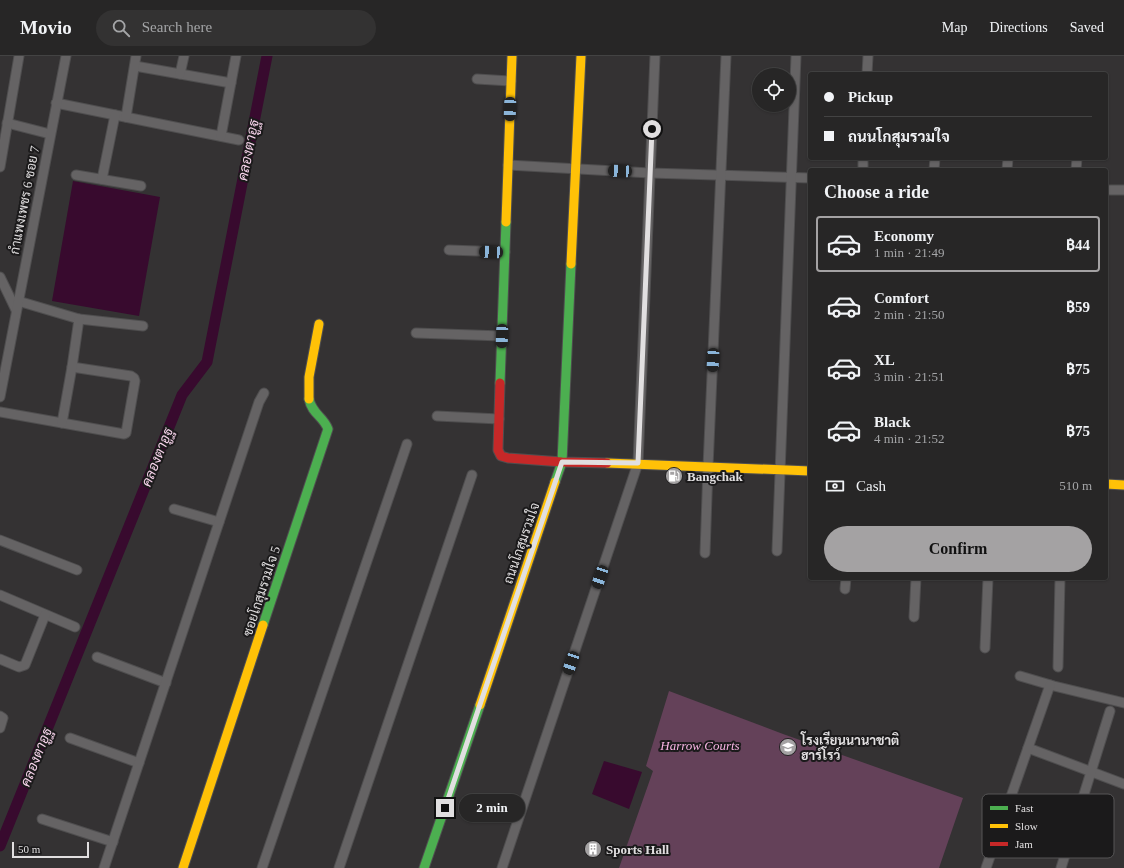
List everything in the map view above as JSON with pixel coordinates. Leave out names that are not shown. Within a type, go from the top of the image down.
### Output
[{"type":"street","points":[[0,167],[19,56]]},
{"type":"street","name":"กำแพงเพชร 6 ซอย 7","points":[[0,397],[66,56]]},
{"type":"street","points":[[126,117],[136,56]]},
{"type":"street","points":[[180,74],[184,56]]},
{"type":"street","points":[[222,136],[236,56]]},
{"type":"street","points":[[512,56],[498,450],[501,456],[508,458],[562,462],[638,463],[808,470]]},
{"type":"street","name":"ถนนโกสุมรวมใจ","points":[[424,868],[562,462],[581,56]]},
{"type":"street","points":[[502,868],[638,463],[655,56]]},
{"type":"street","points":[[705,552],[726,56]]},
{"type":"street","points":[[777,551],[796,56]]},
{"type":"street","points":[[867,72],[868,56]]},
{"type":"street","points":[[135,66],[231,83]]},
{"type":"street","points":[[477,79],[511,81]]},
{"type":"street","points":[[56,102],[239,140]]},
{"type":"street","points":[[102,179],[115,115]]},
{"type":"street","points":[[7,123],[50,134]]},
{"type":"street","points":[[508,165],[650,173],[808,178]]},
{"type":"street","points":[[76,174],[141,186]]},
{"type":"street","points":[[1108,190],[1124,190]]},
{"type":"street","points":[[449,250],[505,252]]},
{"type":"street","points":[[0,277],[16,310]]},
{"type":"street","points":[[18,301],[79,319],[143,326]]},
{"type":"street","points":[[62,423],[79,319]]},
{"type":"street","name":"ซอยโกสุมรวมใจ 5","points":[[183,868],[328,429],[326,422],[314,413],[310,406],[308,396],[309,379],[319,324]]},
{"type":"street","points":[[416,333],[502,336]]},
{"type":"street","points":[[0,412],[121,435],[126,433],[135,381],[134,378],[131,376],[72,367]]},
{"type":"street","points":[[104,868],[259,402],[264,393]]},
{"type":"street","points":[[437,416],[499,419]]},
{"type":"street","points":[[262,868],[406,444]]},
{"type":"street","points":[[339,868],[472,475]]},
{"type":"street","points":[[1108,484],[1124,485]]},
{"type":"street","points":[[174,509],[219,522]]},
{"type":"street","points":[[0,540],[77,570]]},
{"type":"street","points":[[846,580],[846,589]]},
{"type":"street","points":[[914,617],[916,580]]},
{"type":"street","points":[[985,648],[988,580]]},
{"type":"street","points":[[1058,667],[1060,580]]},
{"type":"street","points":[[0,596],[75,627]]},
{"type":"street","points":[[0,659],[19,667],[25,665],[45,615]]},
{"type":"street","points":[[97,657],[166,683]]},
{"type":"street","points":[[1020,676],[1124,703]]},
{"type":"street","points":[[1012,794],[1050,685]]},
{"type":"street","points":[[1084,794],[1110,711]]},
{"type":"street","points":[[0,716],[3,718],[3,721],[0,728]]},
{"type":"street","points":[[70,738],[139,763]]},
{"type":"street","points":[[1028,748],[1124,784]]},
{"type":"street","points":[[42,819],[112,842]]},
{"type":"street","points":[[986,868],[990,858]]},
{"type":"street","points":[[1061,868],[1064,858]]},
{"type":"green space","name":"Harrow Courts","points":[[669,691],[783,734],[963,798],[939,868],[619,868],[653,771],[646,766]]},
{"type":"shaded area","points":[[73,181],[160,197],[139,316],[52,301]]},
{"type":"shaded area","points":[[604,761],[642,772],[629,809],[592,794]]},
{"type":"waterway","name":"คลองตาอูฐ","points":[[0,846],[182,395],[207,362],[267,56]]},
{"type":"traffic: fast","points":[[500,383],[506,222]]},
{"type":"traffic: fast","points":[[555,482],[562,462],[571,264]]},
{"type":"traffic: fast","points":[[263,625],[328,429],[315,412],[309,399]]},
{"type":"traffic: fast","points":[[424,868],[480,705]]},
{"type":"traffic: slow","points":[[506,222],[512,56]]},
{"type":"traffic: slow","points":[[571,264],[581,56]]},
{"type":"traffic: slow","points":[[309,399],[309,377],[319,324]]},
{"type":"traffic: slow","points":[[607,463],[808,471]]},
{"type":"traffic: slow","points":[[480,705],[555,482]]},
{"type":"traffic: slow","points":[[1108,484],[1124,485]]},
{"type":"traffic: slow","points":[[183,868],[263,625]]},
{"type":"traffic: jam","points":[[500,383],[498,450],[501,456],[508,458],[562,462],[607,463]]},
{"type":"place","name":"Bangchak","points":[[674,476]]},
{"type":"place","name":"โรงเรียนนานาชาติ ฮาร์โรว์","points":[[788,747]]},
{"type":"place","name":"Sports Hall","points":[[593,849]]},
{"type":"route","points":[[445,808],[562,462],[638,463],[652,129]]}]
